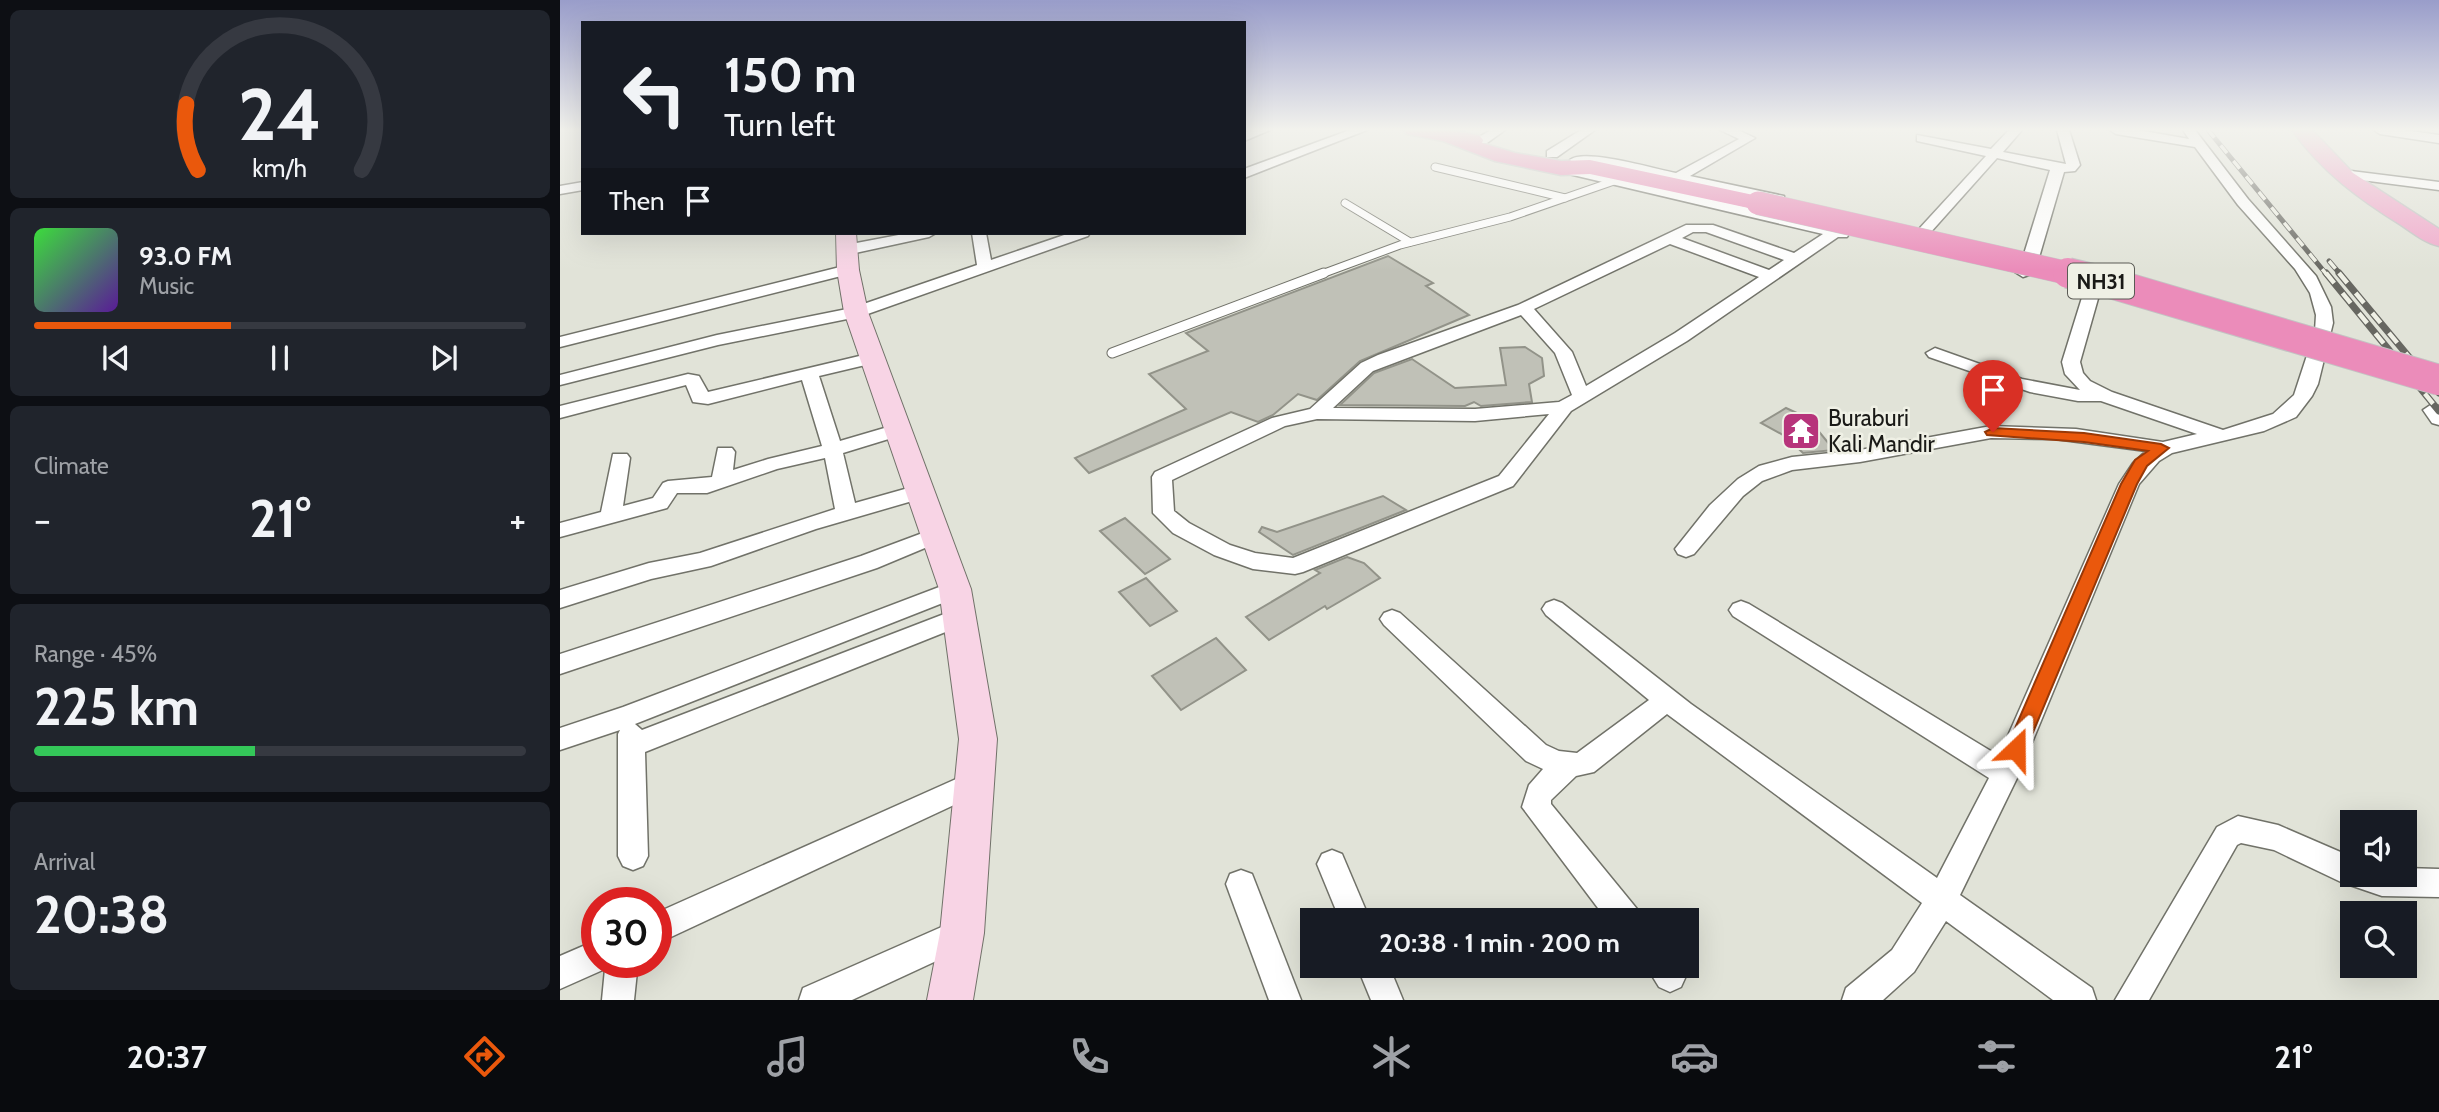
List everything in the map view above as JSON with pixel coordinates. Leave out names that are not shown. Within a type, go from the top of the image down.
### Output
[{"type":"highway","name":"NH31","points":[[1637,177],[2110,283],[2439,380]]},
{"type":"main road","points":[[2352,177],[2434,231]]},
{"type":"main road","points":[[847,251],[856,312],[958,603],[978,739],[962,933],[950,1000]]},
{"type":"street","points":[[1604,177],[1836,232],[2093,288],[2233,327]]},
{"type":"street","points":[[1671,177],[2032,254],[2323,332],[2439,367]]},
{"type":"street","points":[[1925,230],[1973,177]]},
{"type":"street","points":[[2023,272],[2032,254],[2055,177]]},
{"type":"street","points":[[1686,549],[1738,488],[1758,475],[1789,465],[1877,454],[1957,436],[1993,432],[2084,437],[2161,448],[2278,421],[2297,408],[2310,384],[2323,332],[2324,310],[2317,290],[2224,177]]},
{"type":"street","points":[[2362,177],[2439,187]]},
{"type":"street","points":[[560,190],[581,186]]},
{"type":"street","points":[[1317,413],[1343,386],[1367,367],[1524,308],[1691,228],[1701,226],[1796,259]]},
{"type":"street","points":[[1563,407],[1506,481],[1295,566],[1253,561],[1222,550],[1181,528],[1164,513],[1162,477],[1279,422],[1317,413],[1475,415],[1563,407],[1681,337],[1836,232]]},
{"type":"street","points":[[560,342],[847,251],[914,235]]},
{"type":"street","points":[[979,235],[985,267]]},
{"type":"street","points":[[560,380],[718,340],[856,312],[1077,235]]},
{"type":"street","points":[[1672,239],[1771,276]]},
{"type":"street","points":[[2093,288],[2071,362],[2074,374],[2084,385],[2105,396],[2222,436]]},
{"type":"street","points":[[1524,308],[1563,352],[1582,397]]},
{"type":"street","points":[[1936,353],[2040,389],[2073,396],[2105,396]]},
{"type":"street","points":[[560,412],[688,379],[694,380],[700,398],[704,399],[872,358]]},
{"type":"street","points":[[809,373],[832,450],[846,513]]},
{"type":"street","points":[[560,530],[660,503],[672,487],[701,486],[898,430]]},
{"type":"street","points":[[1865,998],[1903,961],[1943,898],[2006,775],[2129,484],[2141,463],[2161,448]]},
{"type":"street","points":[[722,480],[725,452]]},
{"type":"street","points":[[611,516],[620,458]]},
{"type":"street","points":[[560,599],[649,571],[703,560],[919,492]]},
{"type":"street","points":[[560,664],[869,562],[936,535]]},
{"type":"street","points":[[560,739],[958,603]]},
{"type":"street","points":[[631,746],[958,603]]},
{"type":"street","points":[[1553,609],[1666,701],[1801,800],[1943,898],[2080,1000]]},
{"type":"street","points":[[1741,610],[2006,775]]},
{"type":"street","points":[[1392,619],[1536,753],[1569,766],[1584,764],[1666,701]]},
{"type":"street","points":[[631,715],[633,856]]},
{"type":"street","points":[[1569,766],[1544,785],[1537,796],[1536,807],[1616,908]]},
{"type":"street","points":[[672,922],[974,783]]},
{"type":"street","points":[[2130,1000],[2227,836],[2238,829],[2278,838],[2340,866]]},
{"type":"street","points":[[1332,864],[1350,908]]},
{"type":"street","points":[[2417,883],[2439,883]]},
{"type":"street","points":[[1241,884],[1285,1000]]},
{"type":"street","points":[[815,1000],[962,933]]},
{"type":"street","points":[[560,973],[581,963]]},
{"type":"street","points":[[618,1000],[620,978]]},
{"type":"street","points":[[1378,978],[1387,1000]]},
{"type":"lane","points":[[1476,177],[1566,198]]},
{"type":"lane","points":[[1112,353],[1410,242],[1510,217],[1614,181]]},
{"type":"lane","points":[[1345,203],[1410,242]]},
{"type":"building","points":[[1388,256],[1433,283],[1426,286],[1469,315],[1360,361],[1317,400],[1298,394],[1273,415],[1258,422],[1231,412],[1089,473],[1075,458],[1186,409],[1149,374],[1208,351],[1186,333]]},
{"type":"building","points":[[1525,347],[1542,358],[1544,376],[1529,384],[1532,402],[1481,406],[1474,402],[1465,406],[1340,405],[1374,373],[1412,359],[1455,388],[1506,385],[1500,348]]},
{"type":"building","points":[[1786,408],[1808,418],[1834,450],[1803,453],[1785,436],[1761,423]]},
{"type":"building","points":[[1383,496],[1406,510],[1293,555],[1259,532],[1262,527],[1277,532]]},
{"type":"building","points":[[1125,518],[1170,559],[1145,574],[1100,531]]},
{"type":"building","points":[[1347,557],[1364,563],[1380,578],[1327,609],[1325,606],[1269,640],[1246,617],[1320,573],[1315,570]]},
{"type":"building","points":[[1146,578],[1177,611],[1150,626],[1119,592]]},
{"type":"building","points":[[1216,638],[1246,670],[1181,710],[1152,676]]},
{"type":"railway","points":[[2246,177],[2327,275]]},
{"type":"railway","points":[[2329,261],[2341,275]]},
{"type":"railway","points":[[2326,273],[2439,411]]},
{"type":"railway","points":[[2339,273],[2439,393]]},
{"type":"place","name":"Buraburi Kali Mandir","points":[[1801,431]]},
{"type":"route","points":[[1993,432],[2084,437],[2161,448],[2141,463],[2129,484],[2016,749]]}]
